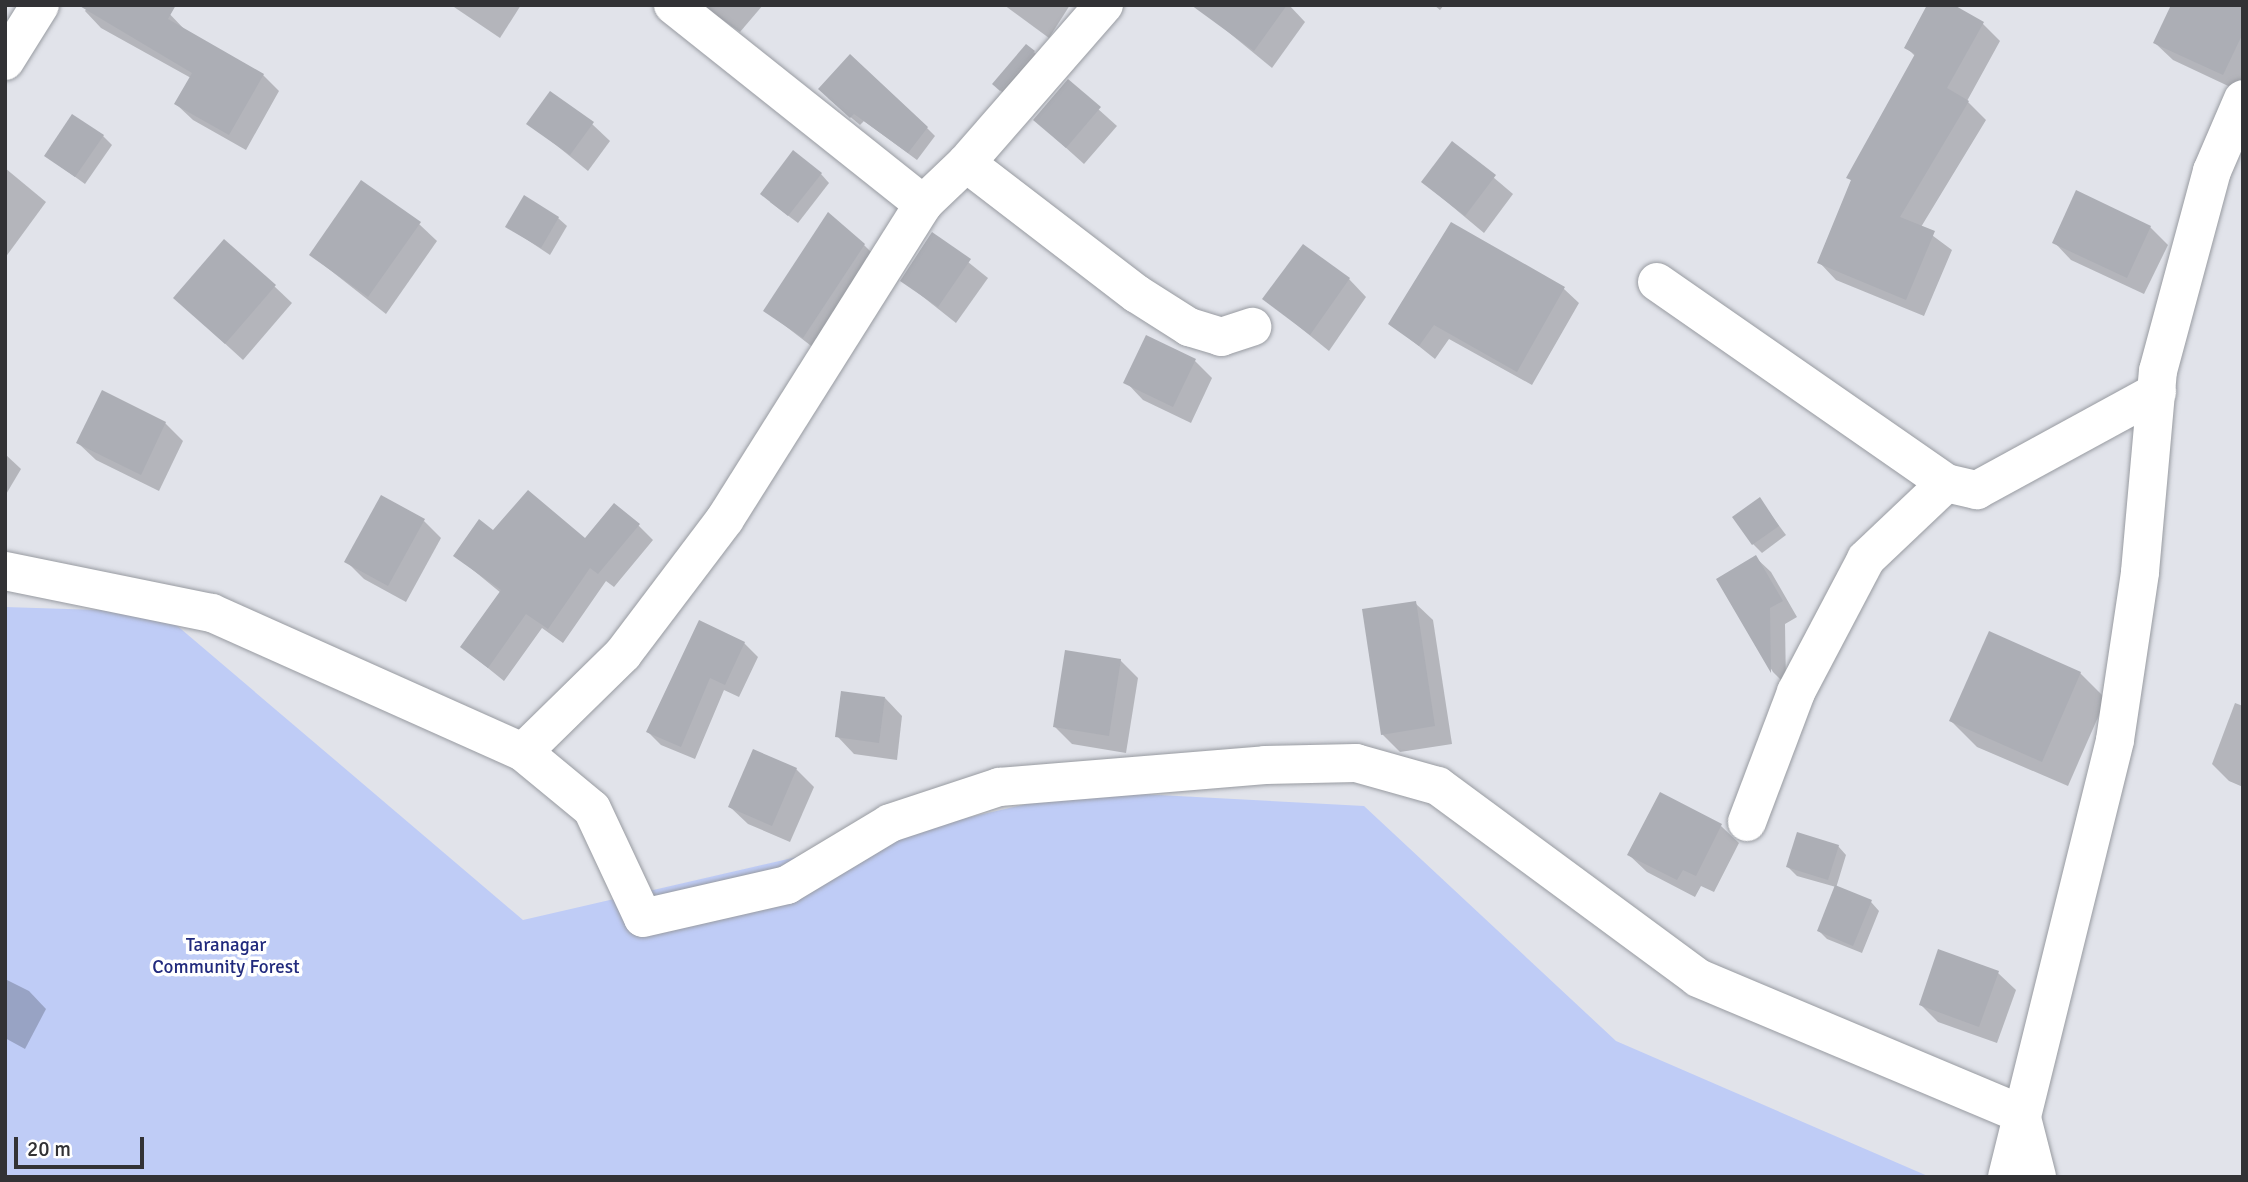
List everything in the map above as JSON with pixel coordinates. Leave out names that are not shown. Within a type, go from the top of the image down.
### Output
[{"type":"street","points":[[5,61],[40,5]]},
{"type":"street","points":[[673,5],[923,204]]},
{"type":"street","points":[[523,752],[623,654],[725,519],[923,204],[966,163],[1104,5]]},
{"type":"street","points":[[2007,1177],[2115,740],[2140,572],[2158,370],[2212,171],[2243,99]]},
{"type":"street","points":[[966,163],[1137,294],[1189,327],[1221,337],[1252,327]]},
{"type":"street","points":[[1657,282],[1946,483],[1977,490],[2157,392]]},
{"type":"street","points":[[1747,822],[1796,692],[1866,559],[1946,483]]},
{"type":"street","points":[[5,572],[212,613],[523,752],[592,809],[643,918],[787,885],[890,823],[999,787],[1265,765],[1356,763],[1438,786],[1698,978],[2021,1114]]},
{"type":"street","points":[[2021,1114],[2037,1177]]},
{"type":"green space","name":"Taranagar Community Forest","points":[[5,607],[161,612],[523,920],[1083,791],[1364,806],[1616,1041],[1930,1177],[5,1177]]},
{"type":"building","points":[[78,5],[176,5],[168,19],[264,74],[229,135],[174,104],[192,73]]},
{"type":"building","points":[[1191,5],[1287,5],[1254,51]]},
{"type":"building","points":[[1927,5],[1954,5],[1984,22],[1947,88],[1969,101],[1900,217],[1935,231],[1906,300],[1817,263],[1851,180],[1846,178],[1915,54],[1904,48]]},
{"type":"building","points":[[2171,5],[2243,5],[2243,33],[2223,75],[2153,43]]},
{"type":"building","points":[[1026,44],[1035,51],[1000,91],[992,84]]},
{"type":"building","points":[[850,54],[928,127],[908,153],[854,114],[850,118],[818,89]]},
{"type":"building","points":[[1068,79],[1101,107],[1066,148],[1033,120]]},
{"type":"building","points":[[550,91],[594,122],[570,155],[526,124]]},
{"type":"building","points":[[72,114],[104,135],[75,177],[44,156]]},
{"type":"building","points":[[1452,141],[1496,175],[1465,216],[1421,182]]},
{"type":"building","points":[[793,150],[822,173],[788,216],[760,194]]},
{"type":"building","points":[[361,180],[421,222],[368,297],[309,255]]},
{"type":"building","points":[[2076,190],[2151,226],[2127,278],[2052,243]]},
{"type":"building","points":[[524,195],[559,217],[541,248],[505,227]]},
{"type":"building","points":[[828,212],[865,244],[803,338],[763,311]]},
{"type":"building","points":[[1451,222],[1565,287],[1517,372],[1434,325],[1419,346],[1388,324]]},
{"type":"building","points":[[932,232],[971,259],[938,307],[900,281]]},
{"type":"building","points":[[224,239],[276,285],[225,344],[173,298]]},
{"type":"building","points":[[1303,244],[1350,278],[1310,335],[1262,299]]},
{"type":"building","points":[[1146,335],[1196,359],[1173,407],[1123,383]]},
{"type":"building","points":[[102,390],[166,422],[141,475],[76,443]]},
{"type":"building","points":[[528,490],[585,538],[614,503],[640,524],[598,574],[590,568],[548,629],[526,614],[488,668],[460,647],[501,590],[453,556],[479,519],[493,530]]},
{"type":"building","points":[[381,495],[425,519],[388,586],[344,562]]},
{"type":"building","points":[[1760,497],[1779,526],[1752,545],[1732,517]]},
{"type":"building","points":[[1756,555],[1783,601],[1770,608],[1771,673],[1716,579]]},
{"type":"building","points":[[1416,601],[1435,726],[1381,735],[1362,609]]},
{"type":"building","points":[[699,620],[745,642],[725,685],[710,678],[681,747],[646,732]]},
{"type":"building","points":[[1989,631],[2081,672],[2042,762],[1949,721]]},
{"type":"building","points":[[1065,650],[1121,659],[1109,736],[1053,727]]},
{"type":"building","points":[[841,691],[885,697],[879,743],[835,737]]},
{"type":"building","points":[[753,749],[797,768],[772,826],[728,807]]},
{"type":"building","points":[[1660,792],[1722,824],[1696,876],[1683,870],[1677,880],[1627,855]]},
{"type":"building","points":[[1797,832],[1839,845],[1828,880],[1786,867]]},
{"type":"building","points":[[1835,885],[1872,900],[1853,946],[1817,931]]},
{"type":"building","points":[[1938,949],[1999,971],[1979,1027],[1919,1005]]}]
